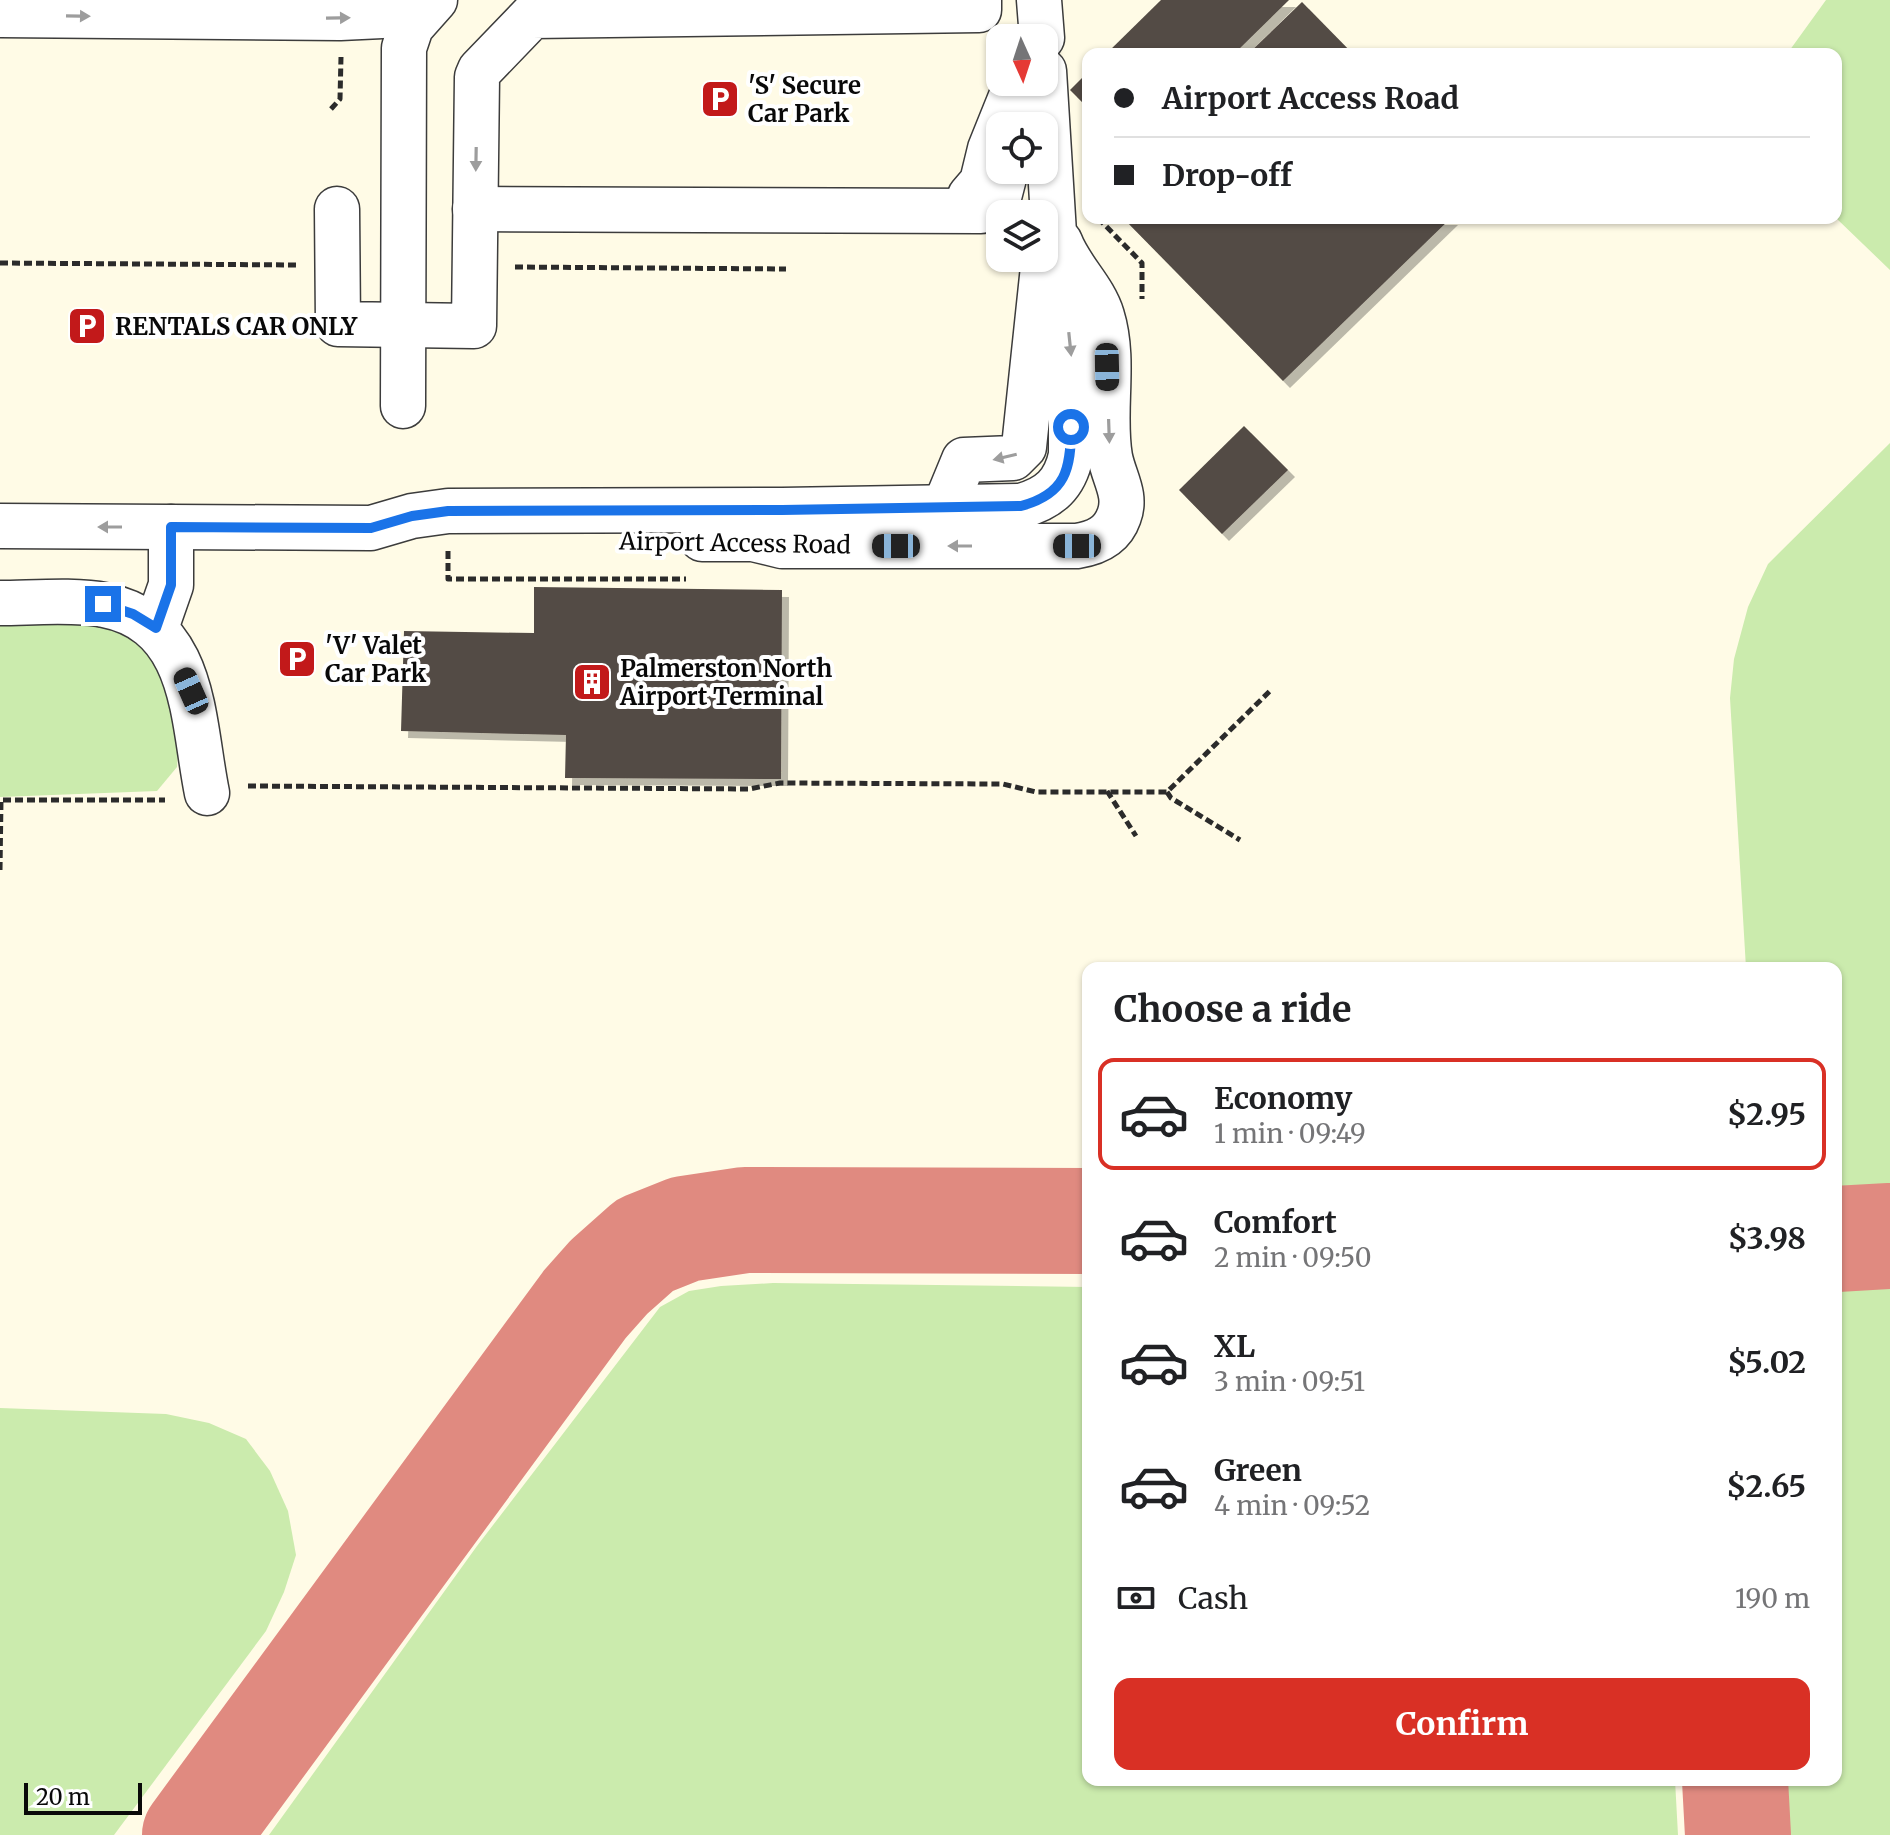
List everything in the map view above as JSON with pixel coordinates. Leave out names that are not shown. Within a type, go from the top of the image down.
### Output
[{"type":"street","points":[[0,15],[340,18],[382,16],[432,3]]},
{"type":"street","points":[[403,406],[404,48],[406,38],[432,3]]},
{"type":"street","points":[[337,209],[338,324],[474,326],[476,86],[480,70],[532,16],[979,5]]},
{"type":"street","points":[[960,211],[982,182],[990,149],[1020,96]]},
{"type":"street","name":"Airport Access Road","points":[[1022,96],[1051,200]]},
{"type":"street","points":[[475,209],[981,211],[997,205],[1002,184]]},
{"type":"street","name":"Airport Access Road","points":[[371,528],[394,540],[753,539],[782,546],[1092,544],[1113,528],[1121,507],[1119,484],[1110,454],[1107,337],[1097,302],[1062,247],[1058,230]]},
{"type":"street","name":"Airport Access Road","points":[[0,526],[371,528],[412,516],[448,511],[945,506],[964,460],[1005,460],[1013,458],[1024,447],[1043,272]]},
{"type":"street","points":[[156,628],[171,585],[171,527]]},
{"type":"street","points":[[0,603],[103,604],[133,614],[156,628],[171,647],[191,691],[206,790]]},
{"type":"path","points":[[331,109],[340,99],[341,55]]},
{"type":"path","points":[[0,263],[308,265]]},
{"type":"path","points":[[508,267],[786,269]]},
{"type":"path","points":[[448,540],[448,579],[686,579]]},
{"type":"path","points":[[0,870],[1,800],[164,801],[187,790],[749,789],[769,782],[1003,784],[1036,792],[1167,792],[1272,689]]},
{"type":"path","points":[[1107,791],[1136,836]]},
{"type":"path","points":[[1167,792],[1171,798],[1240,840]]},
{"type":"green space","points":[[1826,0],[1890,0],[1890,270],[1842,224],[1842,48],[1791,48]]},
{"type":"green space","points":[[1890,443],[1890,1204],[1848,1206],[1846,1190],[1842,1190],[1842,962],[1746,962],[1730,698],[1734,659],[1748,607],[1768,564]]},
{"type":"green space","points":[[0,616],[94,620],[127,634],[149,652],[167,674],[179,734],[177,767],[157,791],[0,797]]},
{"type":"green space","points":[[1890,1268],[1890,1835],[1786,1835],[1783,1786],[1842,1786],[1842,1272]]},
{"type":"green space","points":[[773,1283],[1082,1287],[1082,1786],[1675,1786],[1678,1835],[269,1835],[477,1546],[660,1307],[689,1291]]},
{"type":"green space","points":[[0,1408],[166,1414],[209,1423],[246,1439],[270,1471],[288,1511],[296,1555],[284,1592],[266,1631],[114,1835],[0,1835]]},
{"type":"building","points":[[1161,0],[1289,0],[1240,48],[1112,48]]},
{"type":"building","points":[[1302,2],[1347,48],[1254,48]]},
{"type":"building","points":[[1082,78],[1082,102],[1070,90]]},
{"type":"building","points":[[1129,224],[1445,224],[1283,381]]},
{"type":"building","points":[[1244,426],[1288,470],[1222,534],[1179,490]]},
{"type":"building","name":"Palmerston North Airport Terminal","points":[[534,587],[782,590],[781,779],[565,778],[566,735],[401,731],[404,631],[534,633]]},
{"type":"taxiway","points":[[195,1835],[585,1304],[609,1277],[645,1245],[685,1229],[745,1220],[1082,1221]]},
{"type":"taxiway","points":[[1842,1239],[1890,1236]]},
{"type":"taxiway","points":[[1735,1786],[1738,1835]]},
{"type":"place","name":"'S' Secure Car Park","points":[[720,99]]},
{"type":"place","name":"RENTALS CAR ONLY","points":[[87,326]]},
{"type":"place","name":"'V' Valet Car Park","points":[[297,659]]},
{"type":"place","name":"Palmerston North Airport Terminal","points":[[592,682]]},
{"type":"route","points":[[103,604],[133,614],[156,628],[171,585],[171,527],[371,528],[412,516],[448,511],[1021,506],[1047,496],[1068,471],[1071,427]]}]
